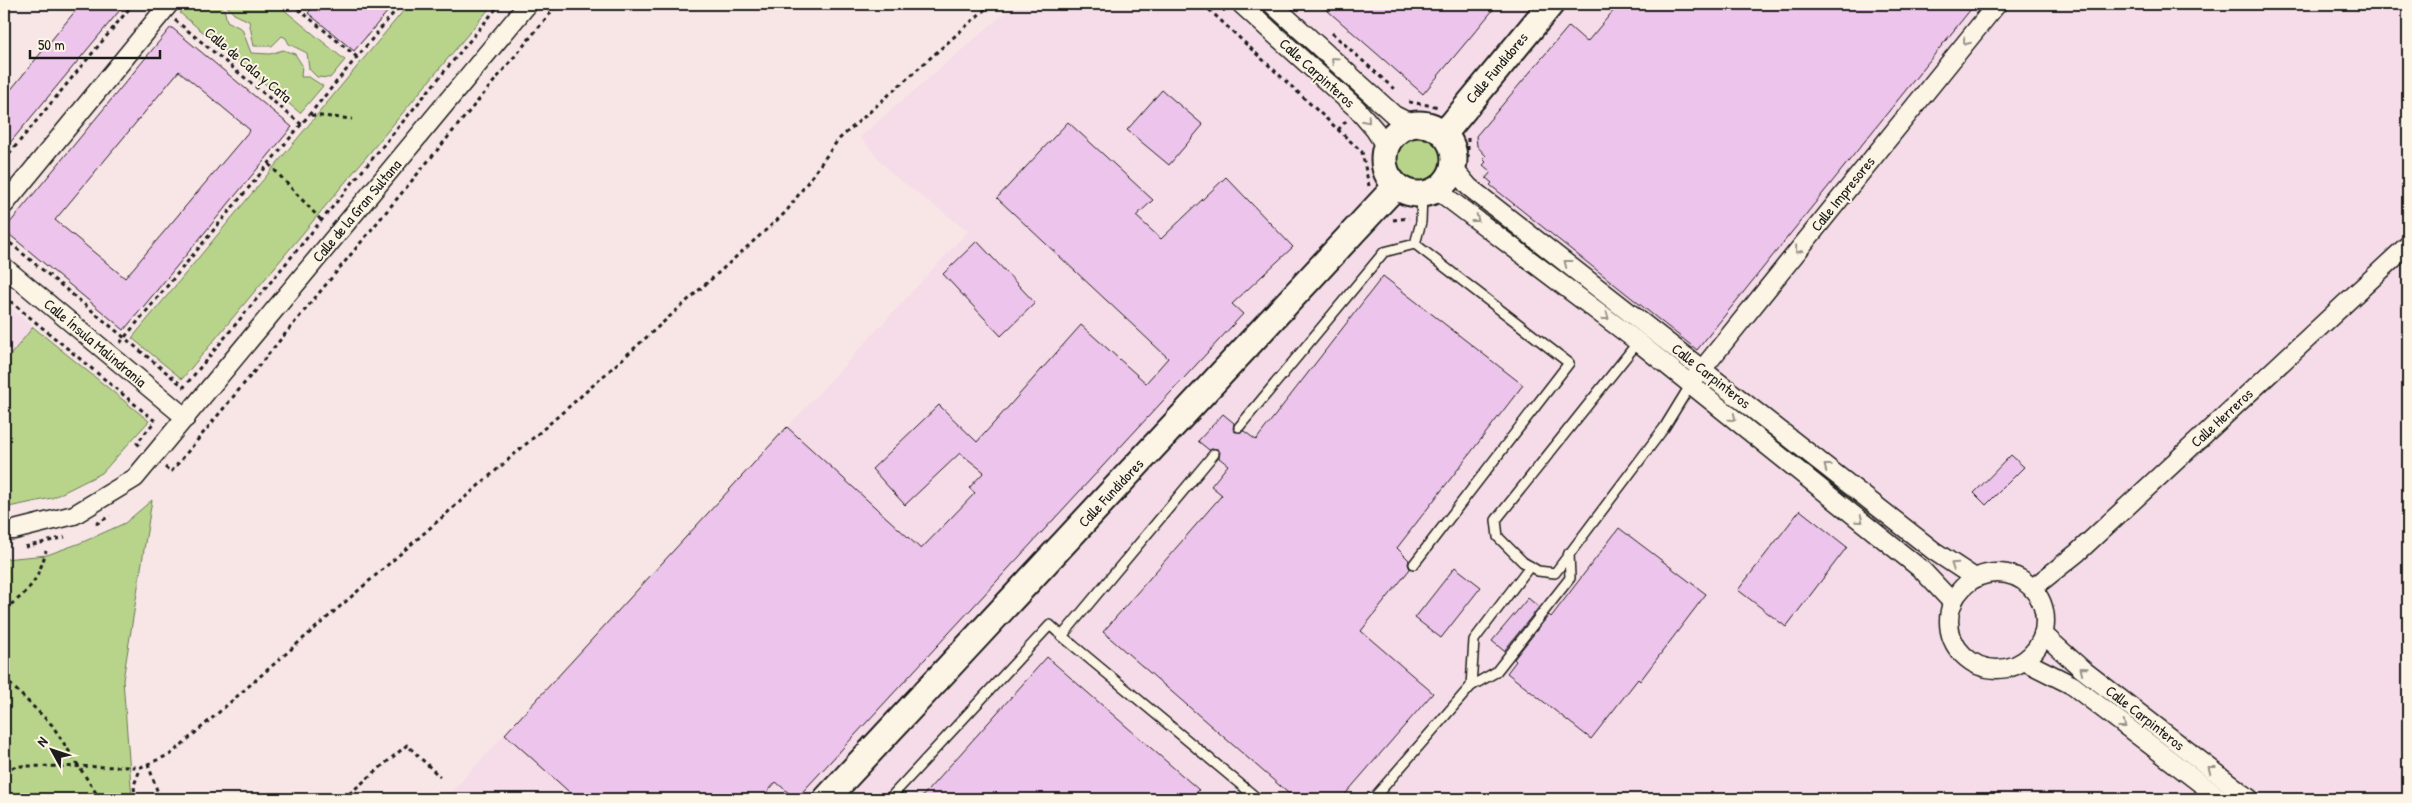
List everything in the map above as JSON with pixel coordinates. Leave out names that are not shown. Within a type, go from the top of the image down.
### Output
[{"type":"street","name":"Calle de la Gran Sultana","points":[[4,530],[14,530],[74,515],[135,478],[528,4]]},
{"type":"street","name":"Calle Carpinteros","points":[[1242,4],[1357,109],[1375,130],[1386,147]]},
{"type":"street","name":"Calle Carpinteros","points":[[1272,4],[1394,115],[1412,124]]},
{"type":"street","name":"Calle Fundidores","points":[[1444,134],[1551,4]]},
{"type":"street","name":"Calle Impresores","points":[[1690,384],[1997,4]]},
{"type":"street","points":[[4,204],[166,7]]},
{"type":"street","points":[[1412,124],[1430,125],[1444,134],[1451,144],[1454,156],[1453,168],[1446,180],[1430,192],[1410,193],[1396,186],[1387,174],[1384,165],[1386,147],[1396,132],[1412,124]]},
{"type":"street","name":"Calle Carpinteros","points":[[1453,168],[1469,186],[1934,552],[1975,578]]},
{"type":"street","name":"Calle Fundidores","points":[[826,799],[1396,186]]},
{"type":"street","name":"Calle Carpinteros","points":[[1430,192],[1638,342],[1922,570],[1953,603]]},
{"type":"street","name":"Calle Herreros","points":[[2033,588],[2077,553],[2408,245]]},
{"type":"street","name":"Calle Ínsula Malindrania","points":[[4,267],[186,418]]},
{"type":"street","points":[[1999,573],[2015,576],[2033,588],[2042,602],[2045,617],[2044,634],[2036,649],[2024,661],[2004,668],[1988,668],[1972,662],[1960,651],[1952,636],[1950,620],[1953,603],[1962,589],[1975,578],[1999,573]]},
{"type":"street","name":"Calle Carpinteros","points":[[2044,634],[2082,669],[2250,799]]},
{"type":"street","name":"Calle Carpinteros","points":[[2024,661],[2072,685],[2221,799]]},
{"type":"lane","points":[[1415,244],[1430,192]]},
{"type":"lane","points":[[1239,427],[1384,252],[1415,244]]},
{"type":"lane","points":[[1414,564],[1569,363],[1415,244]]},
{"type":"lane","points":[[1638,342],[1496,520],[1498,537],[1530,566],[1538,571],[1555,573],[1664,428],[1690,384]]},
{"type":"lane","points":[[1062,636],[1214,454]]},
{"type":"lane","points":[[1373,799],[1471,686],[1496,672],[1570,578],[1569,553]]},
{"type":"lane","points":[[1471,686],[1474,640],[1530,566]]},
{"type":"lane","points":[[889,799],[1050,625],[1258,799]]},
{"type":"path","points":[[4,160],[133,4]]},
{"type":"path","points":[[292,4],[357,57]]},
{"type":"path","points":[[110,355],[401,4]]},
{"type":"path","points":[[4,238],[184,387],[500,4]]},
{"type":"path","points":[[4,769],[19,766],[141,767],[171,754],[580,397],[786,212],[838,140],[991,4]]},
{"type":"path","name":"Calle de Cala y Cata","points":[[166,7],[302,125]]},
{"type":"path","points":[[310,115],[352,119]]},
{"type":"path","points":[[269,164],[321,220]]},
{"type":"path","points":[[4,609],[21,598],[33,584],[41,570],[46,551]]},
{"type":"path","points":[[4,678],[52,725],[100,799]]},
{"type":"path","points":[[343,799],[407,745],[440,777]]},
{"type":"path","points":[[148,764],[160,799]]},
{"type":"path","points":[[135,799],[134,785],[141,767]]},
{"type":"shaded area","points":[[1015,4],[2408,4],[2408,799],[445,799],[968,231],[891,173],[860,137]]},
{"type":"shaded area","points":[[4,302],[33,327],[4,363]]},
{"type":"green space","points":[[188,4],[219,4],[224,9],[227,21],[242,29],[251,53],[270,54],[283,50],[295,54],[302,65],[301,77],[309,77],[323,86],[300,113],[180,13]]},
{"type":"green space","points":[[225,4],[277,4],[345,60],[330,78],[317,77],[309,69],[307,53],[289,44],[286,38],[282,36],[272,46],[254,46],[249,21],[234,14]]},
{"type":"green space","points":[[409,4],[493,4],[182,379],[132,338]]},
{"type":"green space","points":[[1413,136],[1423,136],[1437,146],[1441,159],[1437,172],[1431,178],[1423,182],[1413,182],[1399,172],[1395,164],[1395,154],[1405,140]]},
{"type":"green space","points":[[33,327],[149,421],[102,473],[52,498],[4,508],[4,363]]},
{"type":"green space","points":[[152,500],[123,680],[132,799],[4,799],[4,559],[47,555],[83,542],[125,523]]},
{"type":"building","points":[[81,4],[125,4],[4,150],[4,98]]},
{"type":"building","points":[[316,4],[394,4],[354,51],[308,13]]},
{"type":"building","points":[[1320,4],[1498,4],[1423,94]]},
{"type":"building","points":[[1619,4],[1975,4],[1697,350],[1490,185],[1492,183],[1486,178],[1491,172],[1483,165],[1486,162],[1483,159],[1486,156],[1477,146],[1476,136],[1569,26],[1587,42]]},
{"type":"building","points":[[171,27],[292,127],[124,330],[4,230]],"holes":[[[179,71],[250,130],[125,278],[55,220]]]},
{"type":"building","points":[[1162,90],[1203,125],[1169,165],[1127,130]]},
{"type":"building","points":[[1068,122],[1153,200],[1136,216],[1161,239],[1226,177],[1293,247],[1232,304],[1243,314],[796,799],[776,782],[761,799],[577,799],[505,734],[787,427],[921,549],[975,493],[969,488],[984,472],[960,453],[905,505],[872,469],[939,405],[977,442],[1081,325],[1146,383],[1168,358],[997,198]]},
{"type":"building","points":[[977,241],[1035,303],[1001,336],[943,274]]},
{"type":"building","points":[[1383,276],[1523,385],[1397,548],[1409,560],[1410,569],[1361,631],[1433,693],[1341,799],[1295,799],[1103,632],[1222,495],[1211,486],[1228,465],[1219,458],[1220,452],[1218,449],[1209,450],[1198,441],[1223,414],[1234,423],[1233,429],[1235,432],[1244,431],[1256,440]]},
{"type":"building","points":[[2011,455],[2024,467],[1986,505],[1974,493]]},
{"type":"building","points":[[1800,510],[1847,547],[1786,627],[1738,590]]},
{"type":"building","points":[[1619,528],[1706,594],[1640,681],[1638,679],[1591,739],[1507,673],[1516,661],[1514,659],[1549,615],[1551,617]]},
{"type":"building","points":[[1455,567],[1481,587],[1441,638],[1415,618]]},
{"type":"building","points":[[1528,598],[1539,607],[1504,651],[1492,641]]},
{"type":"building","points":[[1047,657],[1199,790],[1190,799],[920,799]]}]
